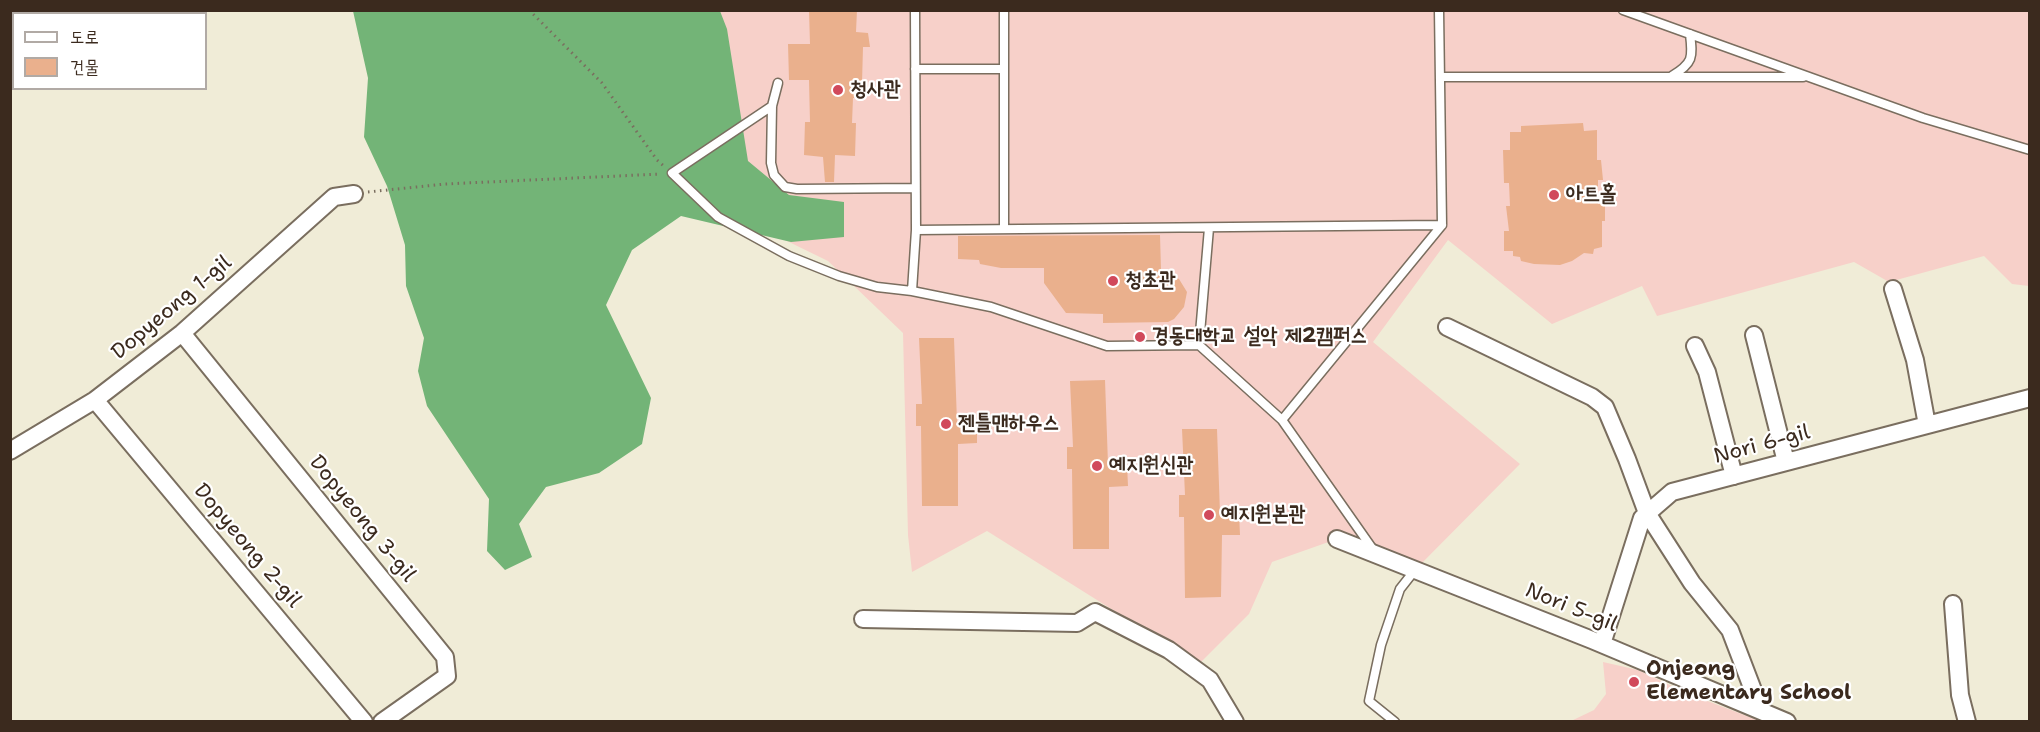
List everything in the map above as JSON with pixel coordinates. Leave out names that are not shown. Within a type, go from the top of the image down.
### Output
[{"type":"street","name":"Dopyeong 1-gil","points":[[10,451],[95,400],[182,333],[334,197],[354,194]]},
{"type":"street","points":[[1893,289],[1915,360],[1927,425]]},
{"type":"street","points":[[1447,327],[1592,397],[1605,407],[1647,513],[1692,583],[1730,630],[1761,711]]},
{"type":"street","name":"Dopyeong 3-gil","points":[[182,333],[445,657],[447,676],[382,722]]},
{"type":"street","points":[[1754,335],[1786,462]]},
{"type":"street","points":[[1695,346],[1707,372],[1734,476]]},
{"type":"street","name":"Nori 6-gil","points":[[1602,644],[1642,518],[1672,492],[2030,398]]},
{"type":"street","name":"Dopyeong 2-gil","points":[[95,400],[364,722]]},
{"type":"street","name":"Nori 5-gil","points":[[1336,539],[1602,644],[1787,722]]},
{"type":"street","points":[[1953,604],[1960,695],[1967,722]]},
{"type":"street","points":[[863,619],[1077,623],[1095,612],[1169,650],[1210,680],[1235,722]]},
{"type":"lane","points":[[912,291],[916,230],[915,10]]},
{"type":"lane","points":[[1004,10],[1002,69],[1004,229]]},
{"type":"lane","points":[[1282,420],[1442,225],[1439,10]]},
{"type":"lane","points":[[1623,10],[1923,118],[2030,150]]},
{"type":"lane","points":[[1672,77],[1685,68],[1691,60],[1690,34]]},
{"type":"lane","points":[[915,69],[1002,69]]},
{"type":"lane","points":[[1440,76],[1809,77]]},
{"type":"lane","points":[[778,83],[772,106],[771,163],[774,175],[785,187],[797,189],[915,188]]},
{"type":"lane","points":[[772,106],[672,173],[718,217],[789,256],[839,276],[877,287],[912,291],[991,307],[1107,346],[1199,345],[1282,420],[1377,555]]},
{"type":"lane","points":[[916,230],[1442,225]]},
{"type":"lane","points":[[1199,345],[1209,228]]},
{"type":"lane","points":[[1395,722],[1369,701],[1381,645],[1396,600],[1400,589],[1414,570]]},
{"type":"path","points":[[529,10],[602,84],[657,160],[672,173]]},
{"type":"path","points":[[354,194],[445,184],[672,173]]},
{"type":"shaded area","name":"경동대학교 설악 제2캠퍼스","points":[[543,11],[2029,11],[2029,286],[2012,284],[1984,256],[1889,282],[1854,262],[1657,316],[1642,286],[1552,324],[1448,240],[1373,342],[1520,464],[1415,570],[1337,539],[1272,562],[1249,614],[1199,664],[987,531],[912,572],[908,535],[903,333],[828,261],[746,221]]},
{"type":"shaded area","name":"Onjeong Elementary School","points":[[1603,662],[1638,670],[1689,694],[1760,721],[1571,721],[1594,710],[1606,694]]},
{"type":"green space","points":[[353,11],[720,11],[727,29],[748,161],[789,195],[844,202],[844,237],[791,242],[681,216],[632,250],[606,305],[651,398],[642,444],[599,473],[546,487],[519,524],[532,557],[505,570],[487,551],[489,499],[427,406],[418,371],[424,338],[406,286],[405,245],[387,186],[364,137],[368,78]]},
{"type":"building","name":"청사관","points":[[809,10],[857,10],[856,32],[868,33],[870,47],[863,47],[862,83],[866,83],[867,97],[853,98],[852,123],[856,123],[855,156],[835,155],[834,182],[825,182],[823,157],[804,155],[805,122],[810,122],[809,80],[789,80],[788,44],[810,44]]},
{"type":"building","name":"아트홀","points":[[1583,123],[1584,131],[1597,130],[1597,160],[1601,160],[1603,180],[1598,180],[1598,204],[1605,204],[1605,221],[1602,221],[1602,247],[1594,249],[1593,254],[1584,253],[1560,265],[1521,261],[1520,257],[1513,256],[1513,251],[1504,251],[1504,231],[1509,231],[1506,206],[1510,206],[1509,183],[1504,183],[1503,150],[1510,150],[1510,132],[1521,132],[1521,126]]},
{"type":"building","name":"청초관","points":[[1160,235],[1161,270],[1179,279],[1187,292],[1184,307],[1174,319],[1168,322],[1103,323],[1103,314],[1066,313],[1044,283],[1044,268],[1001,268],[980,264],[979,260],[958,259],[958,236]]},
{"type":"building","name":"젠틀맨하우스","points":[[919,338],[954,338],[957,422],[977,421],[977,443],[958,444],[958,506],[922,506],[921,426],[916,426],[916,404],[922,404]]},
{"type":"building","name":"예지원신관","points":[[1105,380],[1108,464],[1127,464],[1128,486],[1109,487],[1109,549],[1073,549],[1072,469],[1067,469],[1067,447],[1073,447],[1070,381]]},
{"type":"building","name":"예지원본관","points":[[1182,429],[1217,429],[1220,513],[1239,512],[1240,535],[1222,535],[1221,597],[1185,598],[1184,517],[1179,517],[1179,495],[1185,495]]},
{"type":"place","name":"청사관","points":[[838,90]]},
{"type":"place","name":"아트홀","points":[[1554,195]]},
{"type":"place","name":"청초관","points":[[1113,281]]},
{"type":"place","name":"경동대학교 설악 제2캠퍼스","points":[[1140,337]]},
{"type":"place","name":"젠틀맨하우스","points":[[946,424]]},
{"type":"place","name":"예지원신관","points":[[1097,466]]},
{"type":"place","name":"예지원본관","points":[[1209,515]]},
{"type":"place","name":"Onjeong Elementary School","points":[[1634,682]]}]
